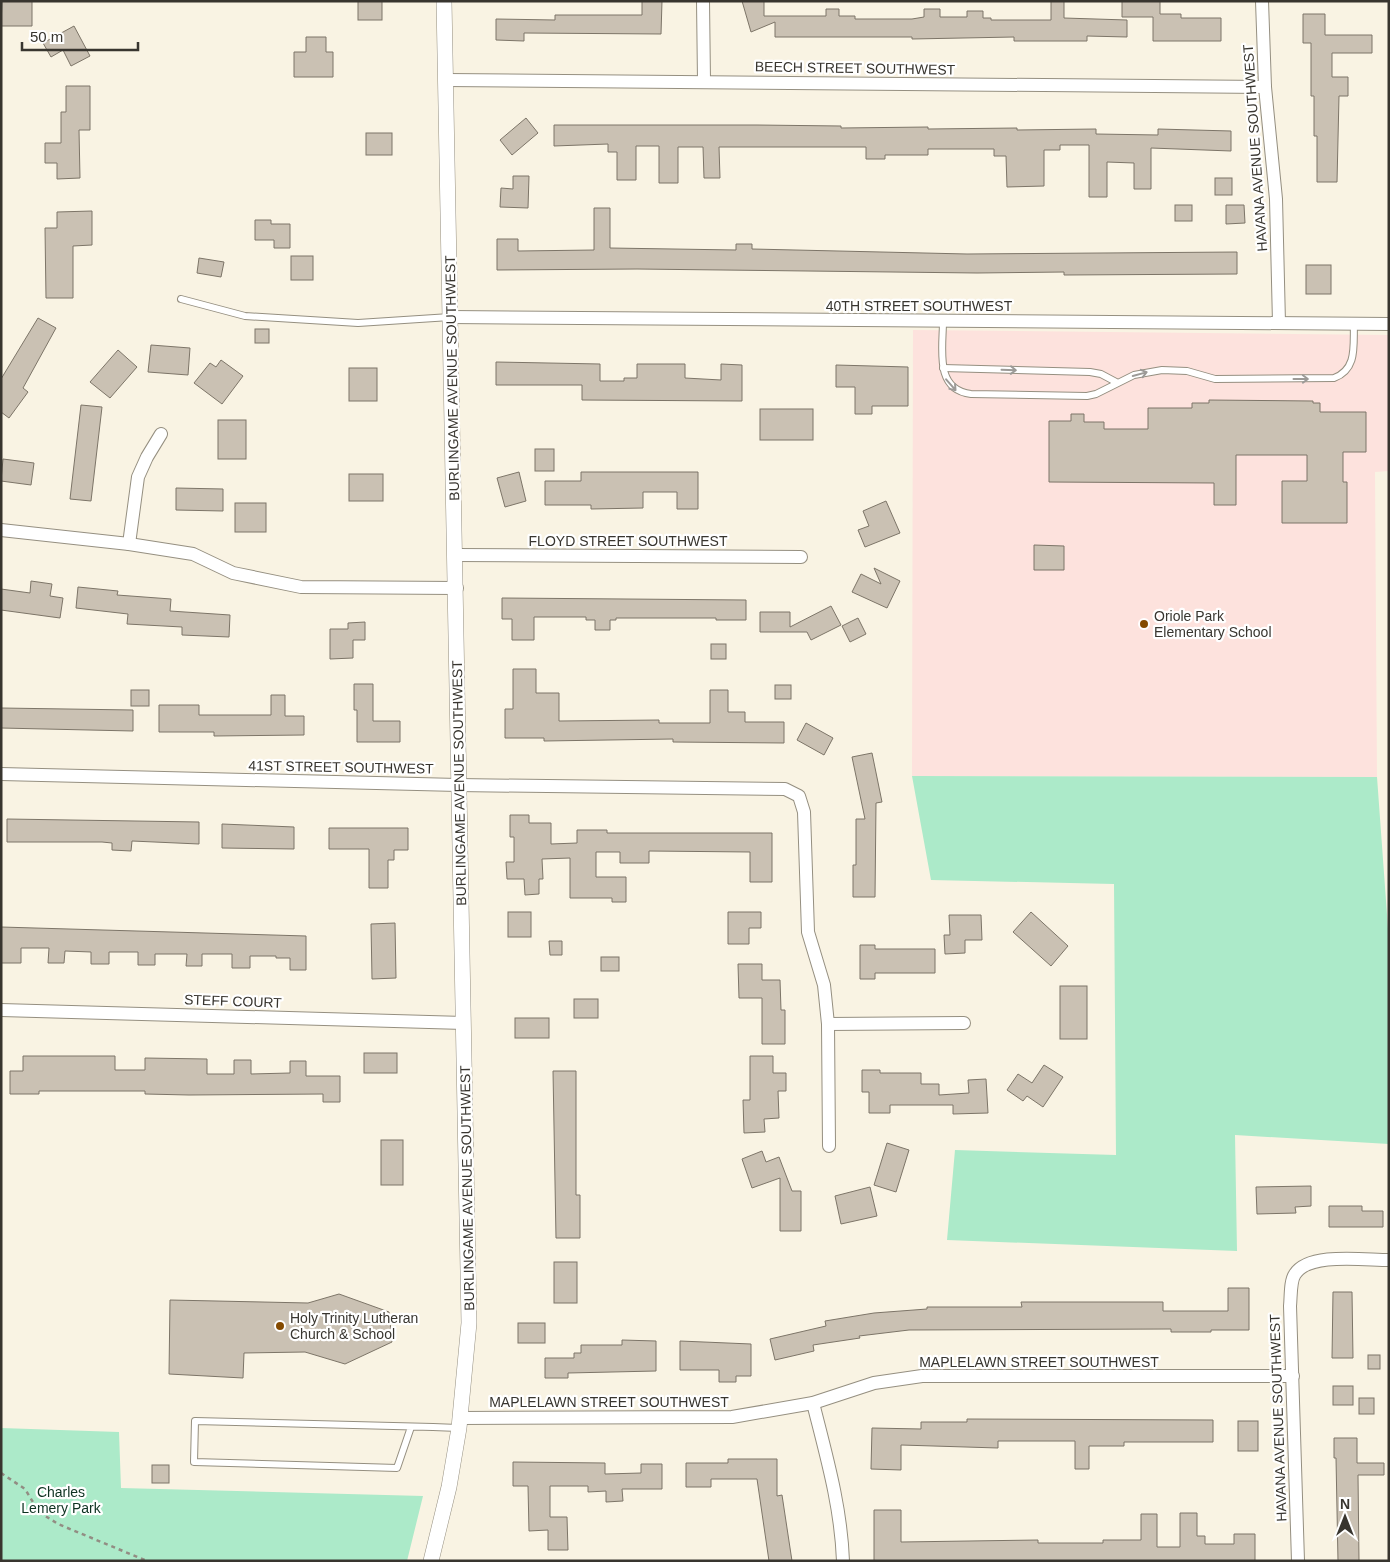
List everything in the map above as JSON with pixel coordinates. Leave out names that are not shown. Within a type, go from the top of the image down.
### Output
[{"type":"street","name":"BURLINGAME AVENUE SOUTHWEST","points":[[431,1561],[449,1486],[460,1423],[469,1323],[458,785],[457,588],[444,1]]},
{"type":"street","points":[[703,1],[704,81]]},
{"type":"street","name":"HAVANA AVENUE SOUTHWEST","points":[[1262,1],[1265,87],[1276,199],[1279,323]]},
{"type":"street","name":"BEECH STREET SOUTHWEST","points":[[446,80],[1265,87]]},
{"type":"street","name":"40TH STREET SOUTHWEST","points":[[450,317],[1389,324]]},
{"type":"street","points":[[129,544],[138,478],[147,456],[161,434]]},
{"type":"street","points":[[1,530],[129,544],[193,554],[232,573],[301,587],[457,588]]},
{"type":"street","name":"FLOYD STREET SOUTHWEST","points":[[456,555],[801,557]]},
{"type":"street","name":"41ST STREET SOUTHWEST","points":[[1,774],[458,785],[784,789],[799,796],[804,812],[808,932],[824,985],[828,1024]]},
{"type":"street","name":"STEFF COURT","points":[[1,1010],[464,1023]]},
{"type":"street","points":[[829,1146],[828,1024],[964,1023]]},
{"type":"street","name":"HAVANA AVENUE SOUTHWEST","points":[[1298,1561],[1290,1306],[1294,1275],[1307,1262],[1389,1260]]},
{"type":"street","name":"MAPLELAWN STREET SOUTHWEST","points":[[460,1423],[732,1417],[812,1402],[874,1383],[922,1376],[1293,1376]]},
{"type":"street","points":[[812,1402],[836,1491],[842,1531],[843,1561]]},
{"type":"lane","points":[[181,299],[246,316],[358,323],[450,317]]},
{"type":"lane","points":[[943,321],[943,368],[951,386],[959,392],[970,394],[1087,396],[1096,394],[1116,382],[1143,373],[1169,369],[1187,371],[1215,379],[1334,378],[1345,373],[1351,365],[1354,323]]},
{"type":"lane","points":[[943,368],[1090,372],[1101,374],[1116,382]]},
{"type":"lane","points":[[411,1426],[397,1468],[194,1462],[195,1421],[411,1426],[460,1423]]},
{"type":"path","points":[[1,1473],[25,1489],[40,1512],[58,1524],[147,1561]]},
{"type":"shaded area","name":"Oriole Park Elementary School","points":[[913,330],[1389,335],[1389,471],[1375,472],[1377,777],[912,776]]},
{"type":"green space","points":[[912,776],[1377,777],[1389,942],[1389,1144],[1235,1135],[1237,1251],[947,1240],[955,1150],[1116,1155],[1114,884],[931,880]]},
{"type":"green space","name":"Charles Lemery Park","points":[[1,1428],[119,1432],[121,1488],[423,1496],[407,1561],[1,1561]]},
{"type":"building","points":[[2,1],[32,1],[32,26],[1,26]]},
{"type":"building","points":[[358,1],[382,1],[382,20],[358,20]]},
{"type":"building","points":[[642,1],[662,1],[661,34],[524,33],[524,41],[496,40],[496,19],[555,20],[555,15],[642,15]]},
{"type":"building","points":[[742,1],[764,1],[764,16],[826,16],[826,9],[839,9],[839,16],[855,16],[855,19],[912,19],[924,17],[924,9],[940,9],[940,17],[967,17],[967,11],[983,11],[983,18],[991,18],[991,20],[1051,20],[1051,1],[1064,1],[1064,18],[1127,20],[1127,37],[1087,36],[1087,41],[1014,41],[1014,37],[912,39],[912,37],[775,37],[775,22],[751,32]]},
{"type":"building","points":[[1122,1],[1160,1],[1160,14],[1181,14],[1181,18],[1221,18],[1221,41],[1153,41],[1153,17],[1122,17]]},
{"type":"building","points":[[1303,14],[1325,14],[1325,35],[1372,35],[1372,53],[1332,53],[1332,77],[1348,77],[1348,96],[1339,96],[1337,182],[1317,182],[1317,136],[1314,136],[1314,96],[1311,96],[1311,43],[1303,43]]},
{"type":"building","points":[[74,26],[90,56],[71,66],[63,50],[51,57],[43,43]]},
{"type":"building","points":[[306,37],[326,37],[326,52],[333,52],[333,77],[294,77],[294,52],[306,52]]},
{"type":"building","points":[[66,86],[90,86],[90,130],[79,130],[80,178],[57,179],[57,163],[45,163],[45,143],[61,143],[61,112],[66,112]]},
{"type":"building","points":[[526,118],[538,133],[512,155],[500,140]]},
{"type":"building","points":[[554,125],[757,125],[841,126],[841,128],[1017,128],[1017,130],[1096,129],[1096,134],[1158,135],[1158,129],[1231,131],[1231,151],[1151,148],[1151,189],[1134,189],[1134,163],[1107,162],[1107,197],[1089,197],[1089,145],[1060,145],[1060,150],[1044,150],[1044,186],[1007,187],[1006,156],[994,156],[994,149],[928,149],[928,155],[885,155],[885,159],[866,159],[866,147],[719,147],[720,178],[704,178],[703,147],[678,147],[678,183],[659,183],[659,146],[636,146],[636,180],[617,180],[617,152],[608,152],[608,144],[554,146]]},
{"type":"building","points":[[366,133],[392,133],[392,155],[366,155]]},
{"type":"building","points":[[513,176],[529,176],[528,208],[500,207],[501,188],[513,189]]},
{"type":"building","points":[[1215,178],[1232,178],[1232,195],[1215,195]]},
{"type":"building","points":[[1175,205],[1192,205],[1192,221],[1175,221]]},
{"type":"building","points":[[1226,205],[1244,205],[1245,223],[1226,224]]},
{"type":"building","points":[[594,208],[610,208],[610,248],[736,250],[736,244],[752,244],[752,249],[967,254],[1237,252],[1237,274],[1064,275],[1064,272],[497,270],[497,239],[518,239],[518,251],[594,250]]},
{"type":"building","points":[[92,211],[92,245],[73,246],[73,298],[46,298],[45,228],[57,228],[57,212]]},
{"type":"building","points":[[255,220],[271,220],[271,224],[290,224],[290,248],[274,248],[274,240],[255,240]]},
{"type":"building","points":[[291,256],[313,256],[313,280],[291,280]]},
{"type":"building","points":[[199,258],[224,262],[221,277],[197,273]]},
{"type":"building","points":[[1306,265],[1331,265],[1331,294],[1306,294]]},
{"type":"building","points":[[38,318],[56,328],[23,388],[28,392],[9,418],[1,412],[1,379]]},
{"type":"building","points":[[255,329],[269,329],[269,343],[255,343]]},
{"type":"building","points":[[151,345],[190,348],[188,375],[148,372]]},
{"type":"building","points":[[118,350],[137,367],[110,398],[90,382]]},
{"type":"building","points":[[221,360],[243,376],[222,404],[194,383],[210,363],[216,367]]},
{"type":"building","points":[[496,362],[600,364],[600,381],[624,381],[624,378],[637,378],[637,364],[685,364],[685,378],[721,380],[721,364],[742,365],[742,401],[582,400],[582,385],[496,385]]},
{"type":"building","points":[[836,365],[908,367],[908,406],[872,406],[872,414],[855,414],[855,387],[836,387]]},
{"type":"building","points":[[349,368],[377,368],[377,401],[349,401]]},
{"type":"building","points":[[1209,400],[1313,401],[1313,403],[1320,403],[1320,412],[1366,412],[1366,452],[1343,452],[1343,482],[1347,482],[1347,523],[1282,523],[1282,481],[1307,481],[1307,455],[1236,455],[1236,505],[1214,505],[1214,483],[1049,482],[1049,421],[1071,421],[1071,414],[1084,414],[1084,422],[1104,422],[1104,429],[1148,429],[1148,408],[1192,408],[1192,403],[1209,403]]},
{"type":"building","points":[[81,405],[102,407],[91,501],[70,499]]},
{"type":"building","points":[[760,409],[813,409],[813,440],[760,440]]},
{"type":"building","points":[[218,420],[246,420],[246,459],[218,459]]},
{"type":"building","points":[[535,449],[554,449],[554,471],[535,471]]},
{"type":"building","points":[[3,459],[34,463],[31,485],[1,481]]},
{"type":"building","points":[[519,472],[526,501],[505,507],[497,478]]},
{"type":"building","points":[[581,472],[698,472],[698,509],[677,509],[677,492],[643,492],[643,508],[591,509],[591,505],[545,505],[545,481],[581,481]]},
{"type":"building","points":[[349,474],[383,474],[383,501],[349,501]]},
{"type":"building","points":[[176,488],[223,489],[223,511],[176,510]]},
{"type":"building","points":[[886,501],[900,533],[865,547],[858,530],[869,526],[863,511]]},
{"type":"building","points":[[235,503],[266,503],[266,532],[235,532]]},
{"type":"building","points":[[1034,545],[1064,546],[1064,570],[1034,570]]},
{"type":"building","points":[[874,568],[900,581],[887,608],[852,592],[861,574],[881,584]]},
{"type":"building","points":[[31,581],[52,584],[50,596],[63,598],[60,618],[1,610],[1,589],[30,593]]},
{"type":"building","points":[[78,587],[118,591],[117,595],[171,599],[170,611],[230,615],[229,637],[182,635],[182,627],[127,624],[128,614],[76,608]]},
{"type":"building","points":[[502,598],[746,600],[746,620],[716,620],[716,618],[616,618],[616,620],[610,620],[610,630],[595,630],[595,620],[586,620],[586,617],[534,617],[534,640],[512,640],[512,619],[502,619]]},
{"type":"building","points":[[831,606],[841,625],[811,640],[807,632],[760,632],[760,612],[790,612],[790,627]]},
{"type":"building","points":[[858,618],[866,634],[850,642],[842,626]]},
{"type":"building","points":[[365,622],[365,640],[353,640],[353,658],[330,659],[330,629],[348,629],[348,623]]},
{"type":"building","points":[[711,644],[726,644],[726,659],[711,659]]},
{"type":"building","points":[[513,669],[536,669],[536,693],[559,693],[559,721],[659,720],[659,723],[710,723],[710,690],[728,690],[728,712],[745,712],[745,722],[784,722],[784,743],[673,742],[673,739],[544,741],[544,738],[505,738],[505,709],[513,709]]},
{"type":"building","points":[[354,684],[373,684],[373,721],[400,721],[400,742],[357,742],[357,710],[354,710]]},
{"type":"building","points":[[775,685],[791,685],[791,699],[775,699]]},
{"type":"building","points":[[131,690],[149,690],[149,706],[131,706]]},
{"type":"building","points":[[271,695],[285,695],[285,716],[304,716],[304,735],[214,736],[214,732],[159,732],[159,705],[199,705],[199,715],[271,715]]},
{"type":"building","points":[[1,708],[133,710],[133,731],[1,728]]},
{"type":"building","points":[[806,723],[833,738],[824,755],[797,740]]},
{"type":"building","points":[[872,753],[882,802],[876,803],[875,897],[853,897],[853,865],[856,865],[856,819],[865,819],[852,757]]},
{"type":"building","points":[[510,815],[529,815],[529,823],[551,823],[551,844],[577,843],[577,830],[607,830],[607,833],[772,833],[772,882],[750,882],[750,852],[649,851],[649,863],[620,863],[620,852],[596,852],[596,877],[626,877],[626,902],[612,902],[612,898],[570,898],[570,858],[542,859],[543,879],[539,879],[539,894],[525,895],[524,879],[507,879],[506,862],[514,862],[514,837],[510,837]]},
{"type":"building","points":[[7,819],[199,822],[199,844],[132,841],[131,851],[112,850],[112,843],[102,842],[7,842]]},
{"type":"building","points":[[222,824],[294,827],[294,849],[222,848]]},
{"type":"building","points":[[329,828],[408,828],[408,850],[394,850],[394,860],[388,860],[388,888],[369,888],[369,849],[329,849]]},
{"type":"building","points":[[508,912],[531,912],[531,937],[508,937]]},
{"type":"building","points":[[728,912],[761,912],[761,928],[749,928],[749,944],[728,944]]},
{"type":"building","points":[[1031,912],[1068,946],[1051,966],[1013,932]]},
{"type":"building","points":[[949,915],[981,915],[982,940],[965,940],[965,953],[945,954],[944,935],[950,935]]},
{"type":"building","points":[[395,923],[396,978],[372,979],[371,924]]},
{"type":"building","points":[[1,927],[306,936],[306,970],[290,970],[290,958],[276,958],[276,956],[250,956],[250,968],[232,968],[232,954],[202,954],[202,966],[186,966],[187,954],[155,954],[155,965],[138,965],[138,952],[109,952],[109,964],[91,964],[91,952],[65,951],[64,963],[48,963],[49,948],[21,948],[21,963],[1,963]]},
{"type":"building","points":[[549,941],[562,941],[562,955],[550,955]]},
{"type":"building","points":[[860,945],[875,945],[875,949],[935,949],[935,973],[875,973],[875,979],[860,979]]},
{"type":"building","points":[[601,957],[619,957],[619,971],[601,971]]},
{"type":"building","points":[[738,964],[762,964],[762,980],[780,980],[781,1010],[785,1010],[785,1044],[762,1044],[762,998],[739,998]]},
{"type":"building","points":[[1060,986],[1087,986],[1087,1039],[1060,1039]]},
{"type":"building","points":[[574,999],[598,999],[598,1018],[574,1018]]},
{"type":"building","points":[[515,1018],[549,1018],[549,1038],[515,1038]]},
{"type":"building","points":[[364,1053],[397,1053],[397,1073],[364,1073]]},
{"type":"building","points":[[23,1056],[115,1056],[115,1070],[145,1070],[145,1058],[207,1059],[207,1074],[234,1074],[234,1060],[251,1060],[251,1074],[290,1073],[290,1061],[306,1061],[306,1076],[340,1076],[340,1102],[323,1102],[323,1094],[189,1095],[145,1094],[145,1091],[39,1091],[39,1094],[10,1094],[10,1071],[23,1071]]},
{"type":"building","points":[[750,1056],[773,1056],[773,1073],[786,1073],[786,1091],[778,1091],[779,1118],[764,1119],[765,1132],[744,1133],[743,1100],[750,1100]]},
{"type":"building","points":[[1044,1065],[1063,1077],[1043,1107],[1027,1096],[1023,1101],[1007,1090],[1018,1074],[1032,1083]]},
{"type":"building","points":[[862,1070],[880,1070],[880,1073],[921,1073],[921,1084],[939,1084],[939,1095],[969,1093],[968,1080],[986,1079],[988,1113],[953,1114],[953,1105],[890,1105],[890,1113],[869,1113],[869,1092],[862,1092]]},
{"type":"building","points":[[553,1071],[576,1071],[576,1195],[580,1195],[580,1238],[556,1238]]},
{"type":"building","points":[[381,1140],[403,1140],[403,1185],[381,1185]]},
{"type":"building","points":[[887,1143],[909,1150],[896,1192],[874,1185]]},
{"type":"building","points":[[762,1151],[766,1162],[779,1157],[792,1191],[801,1191],[801,1231],[780,1231],[780,1178],[752,1188],[742,1159]]},
{"type":"building","points":[[1311,1186],[1311,1206],[1295,1207],[1296,1213],[1257,1214],[1256,1187]]},
{"type":"building","points":[[870,1187],[877,1216],[841,1224],[835,1196]]},
{"type":"building","points":[[1329,1206],[1362,1206],[1362,1211],[1383,1211],[1383,1227],[1329,1227]]},
{"type":"building","points":[[554,1262],[577,1262],[577,1303],[554,1303]]},
{"type":"building","points":[[1228,1288],[1249,1288],[1249,1330],[1171,1332],[1171,1329],[909,1330],[859,1336],[860,1338],[813,1345],[814,1351],[775,1360],[770,1339],[826,1326],[825,1321],[874,1313],[927,1309],[927,1307],[1022,1307],[1021,1302],[1163,1302],[1163,1311],[1228,1311]]},
{"type":"building","points":[[1333,1292],[1352,1292],[1353,1358],[1332,1358]]},
{"type":"building","name":"Holy Trinity Lutheran Church & School","points":[[339,1294],[389,1312],[392,1342],[345,1364],[305,1352],[244,1353],[243,1378],[169,1374],[170,1300],[308,1303]]},
{"type":"building","points":[[518,1323],[545,1323],[545,1343],[518,1343]]},
{"type":"building","points":[[622,1340],[656,1341],[656,1371],[568,1373],[568,1378],[545,1378],[545,1358],[574,1358],[574,1353],[581,1353],[581,1345],[622,1345]]},
{"type":"building","points":[[680,1341],[751,1344],[751,1376],[736,1376],[736,1382],[719,1382],[719,1370],[680,1370]]},
{"type":"building","points":[[1368,1355],[1380,1355],[1380,1369],[1368,1369]]},
{"type":"building","points":[[1333,1386],[1353,1386],[1353,1405],[1333,1405]]},
{"type":"building","points":[[1359,1398],[1374,1398],[1374,1414],[1359,1414]]},
{"type":"building","points":[[967,1419],[1213,1420],[1213,1442],[1124,1442],[1124,1446],[1089,1446],[1089,1469],[1075,1469],[1075,1441],[998,1441],[998,1448],[901,1445],[901,1470],[871,1469],[872,1428],[921,1429],[921,1422],[967,1422]]},
{"type":"building","points":[[1238,1421],[1258,1421],[1258,1451],[1238,1451]]},
{"type":"building","points":[[1334,1438],[1357,1438],[1357,1463],[1384,1463],[1384,1475],[1358,1475],[1359,1561],[1338,1561]]},
{"type":"building","points":[[728,1459],[777,1459],[777,1496],[782,1495],[792,1561],[769,1561],[757,1479],[711,1479],[711,1487],[686,1487],[686,1463],[728,1463]]},
{"type":"building","points":[[513,1462],[605,1463],[605,1474],[641,1473],[641,1464],[662,1464],[662,1489],[622,1489],[623,1501],[606,1502],[606,1491],[588,1492],[588,1486],[550,1486],[550,1517],[567,1517],[568,1550],[548,1550],[548,1530],[529,1531],[528,1486],[513,1486]]},
{"type":"building","points":[[152,1465],[169,1465],[169,1483],[152,1483]]},
{"type":"building","points":[[874,1510],[901,1510],[901,1542],[1038,1540],[1038,1543],[1103,1543],[1103,1540],[1141,1540],[1141,1514],[1157,1514],[1157,1547],[1180,1547],[1180,1513],[1197,1513],[1197,1536],[1205,1536],[1205,1544],[1234,1544],[1234,1534],[1255,1534],[1255,1561],[874,1561]]},
{"type":"place","name":"Oriole Park Elementary School","points":[[1144,624]]},
{"type":"place","name":"Holy Trinity Lutheran Church & School","points":[[280,1326]]}]
